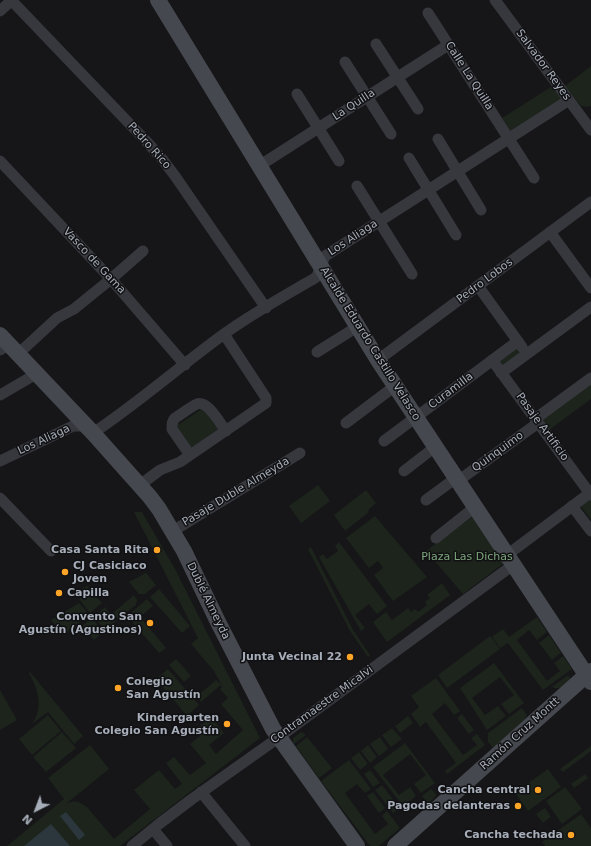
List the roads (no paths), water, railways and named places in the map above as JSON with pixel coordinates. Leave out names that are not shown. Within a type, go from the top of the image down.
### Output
[{"type":"main road","name":"Alcalde Eduardo Castillo Velasco","points":[[158,0],[378,360],[510,560],[589,676]]},
{"type":"main road","name":"Dublé Almeyda","points":[[7,346],[91,431],[159,509],[184,551],[278,738],[357,846]]},
{"type":"main road","name":"Ramón Cruz Montt","points":[[395,846],[589,676]]},
{"type":"street","points":[[0,11],[12,0]]},
{"type":"street","name":"Pedro Rico","points":[[12,0],[163,160],[266,308]]},
{"type":"street","name":"Salvador Reyes","points":[[495,0],[569,100],[587,115],[591,130]]},
{"type":"street","name":"Calle La Quilla","points":[[428,13],[534,178]]},
{"type":"street","points":[[376,44],[418,109]]},
{"type":"street","name":"La Quilla","points":[[259,166],[448,44]]},
{"type":"street","points":[[345,62],[391,134]]},
{"type":"street","points":[[297,94],[339,162]]},
{"type":"street","name":"Los Aliaga","points":[[0,461],[73,426],[81,426],[91,431],[123,413],[224,334],[315,278],[325,256],[569,100]]},
{"type":"street","points":[[438,139],[481,210]]},
{"type":"street","points":[[408,158],[456,235]]},
{"type":"street","name":"Vasco de Gama","points":[[0,161],[111,279],[184,365]]},
{"type":"street","points":[[357,186],[412,274]]},
{"type":"street","name":"Pedro Lobos","points":[[378,360],[591,202]]},
{"type":"street","points":[[550,232],[591,288]]},
{"type":"street","points":[[7,346],[74,309],[143,251]]},
{"type":"street","points":[[478,286],[527,354]]},
{"type":"street","points":[[502,373],[591,307]]},
{"type":"street","points":[[317,352],[357,327]]},
{"type":"street","points":[[140,486],[160,470],[180,462],[265,405],[267,402],[266,398],[224,334]]},
{"type":"street","name":"Curamilla","points":[[384,441],[518,341]]},
{"type":"street","name":"Pasaje Artificio","points":[[492,360],[590,494]]},
{"type":"street","points":[[0,395],[36,374]]},
{"type":"street","name":"Quínquimo","points":[[426,500],[537,421],[591,378]]},
{"type":"street","points":[[346,423],[396,386]]},
{"type":"street","points":[[190,455],[172,429],[173,420],[175,418],[198,404],[203,404],[209,407],[226,431]]},
{"type":"street","points":[[404,471],[435,447]]},
{"type":"street","name":"Pasaje Duble Almeyda","points":[[173,531],[300,453]]},
{"type":"street","name":"Contramaestre Micalvi","points":[[132,846],[201,792],[278,738],[510,560],[572,506],[590,494]]},
{"type":"street","points":[[0,498],[51,551]]},
{"type":"street","points":[[572,506],[591,531]]},
{"type":"street","points":[[436,538],[476,508]]},
{"type":"street","points":[[201,792],[245,846]]},
{"type":"street","points":[[153,829],[167,846]]},
{"type":"place","name":"Casa Santa Rita","points":[[157,550]]},
{"type":"place","name":"CJ Casiciaco Joven","points":[[65,572]]},
{"type":"place","name":"Capilla","points":[[59,593]]},
{"type":"place","name":"Convento San Agustín (Agustinos)","points":[[150,623]]},
{"type":"place","name":"Junta Vecinal 22","points":[[350,657]]},
{"type":"place","name":"Colegio San Agustín","points":[[118,688]]},
{"type":"place","name":"Kindergarten Colegio San Agustín","points":[[227,724]]},
{"type":"place","name":"Cancha central","points":[[538,790]]},
{"type":"place","name":"Pagodas delanteras","points":[[518,806]]},
{"type":"place","name":"Cancha techada","points":[[571,835]]},
{"type":"park label","name":"Plaza Las Dichas","points":[[467,557]]}]
